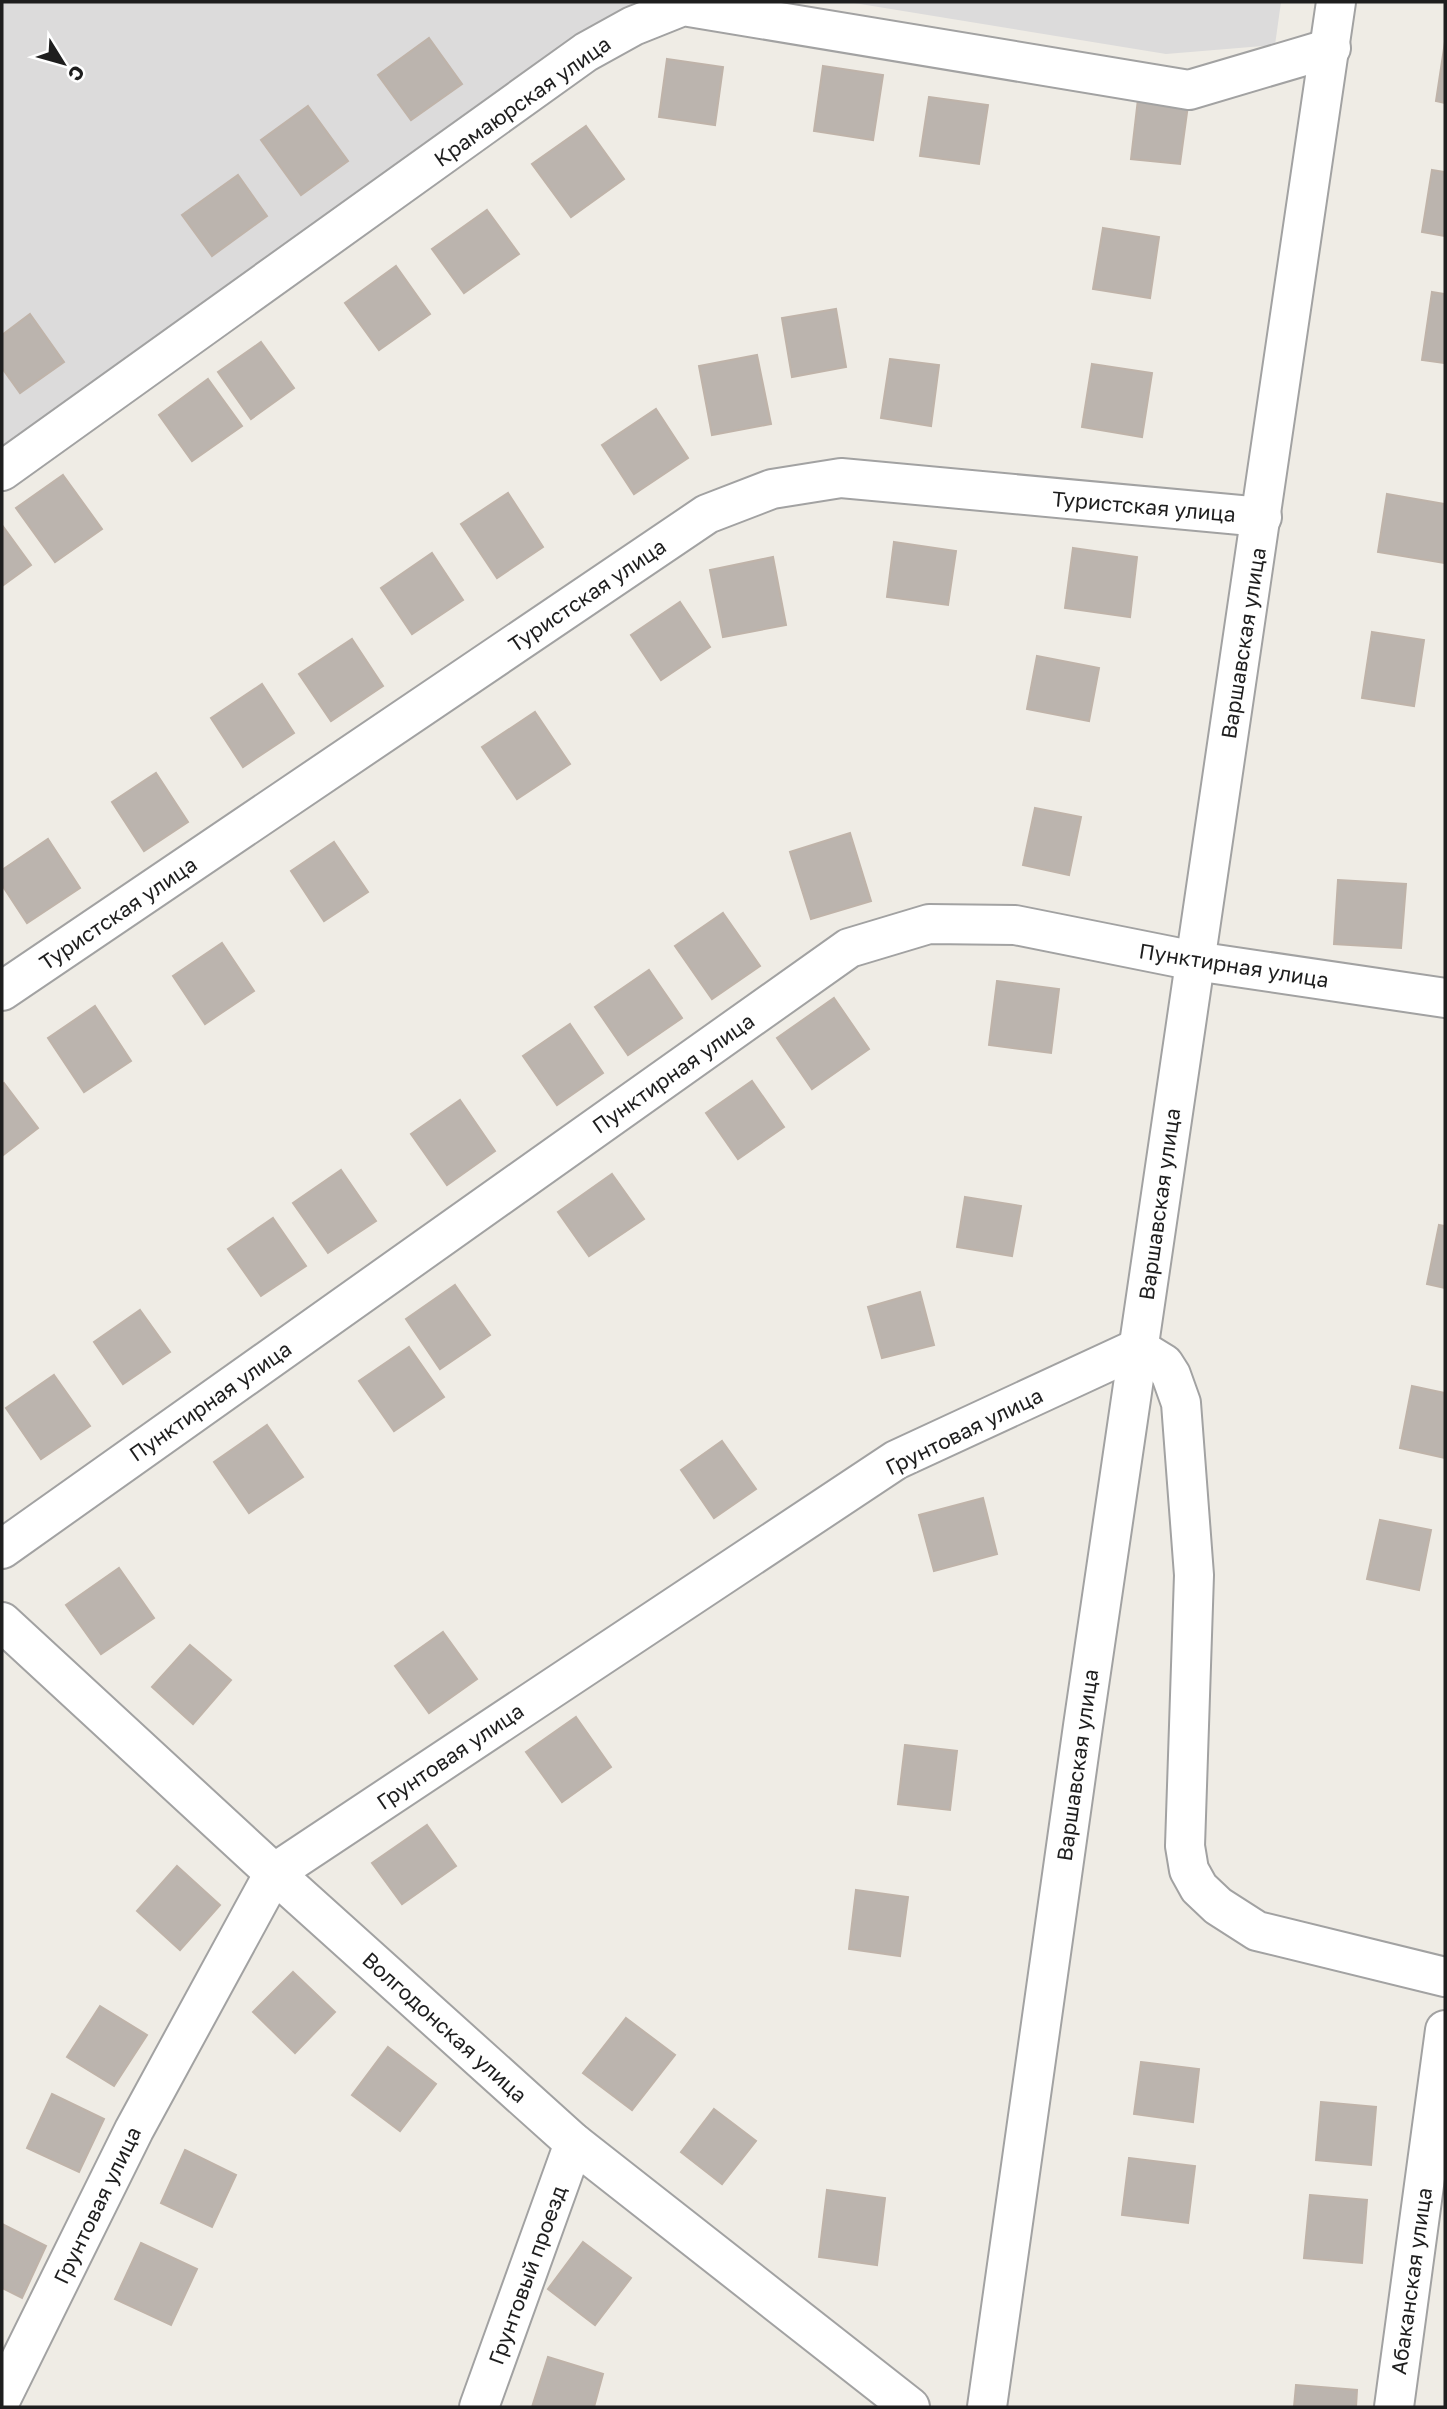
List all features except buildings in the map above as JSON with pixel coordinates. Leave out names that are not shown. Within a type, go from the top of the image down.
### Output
[{"type":"street","name":"Варшавская улица","points":[[987,2407],[1138,1348],[1336,2]]},
{"type":"street","name":"Крамаюрская улица","points":[[2,471],[586,52],[633,26],[683,6],[1189,90],[1331,48]]},
{"type":"street","name":"Туристская улица","points":[[2,991],[707,514],[772,489],[841,478],[1262,517]]},
{"type":"street","name":"Пунктирная улица","points":[[2,1549],[849,948],[929,924],[1015,925],[1195,961],[1445,998]]},
{"type":"street","name":"Грунтовая улица","points":[[2,2397],[134,2130],[274,1873],[897,1460],[1138,1348]]},
{"type":"street","points":[[1138,1348],[1164,1364],[1181,1403],[1194,1575],[1185,1846],[1189,1870],[1199,1888],[1218,1906],[1257,1931],[1445,1977]]},
{"type":"street","name":"Волгодонская улица","points":[[2,1622],[274,1873],[574,2143],[910,2407]]},
{"type":"street","name":"Абаканская улица","points":[[1394,2407],[1445,2030]]},
{"type":"street","name":"Грунтовый проезд","points":[[479,2407],[574,2143]]},
{"type":"shaded area","points":[[2,2],[654,2],[2,452]]},
{"type":"shaded area","points":[[848,2],[1281,2],[1275,45],[1166,54]]}]
